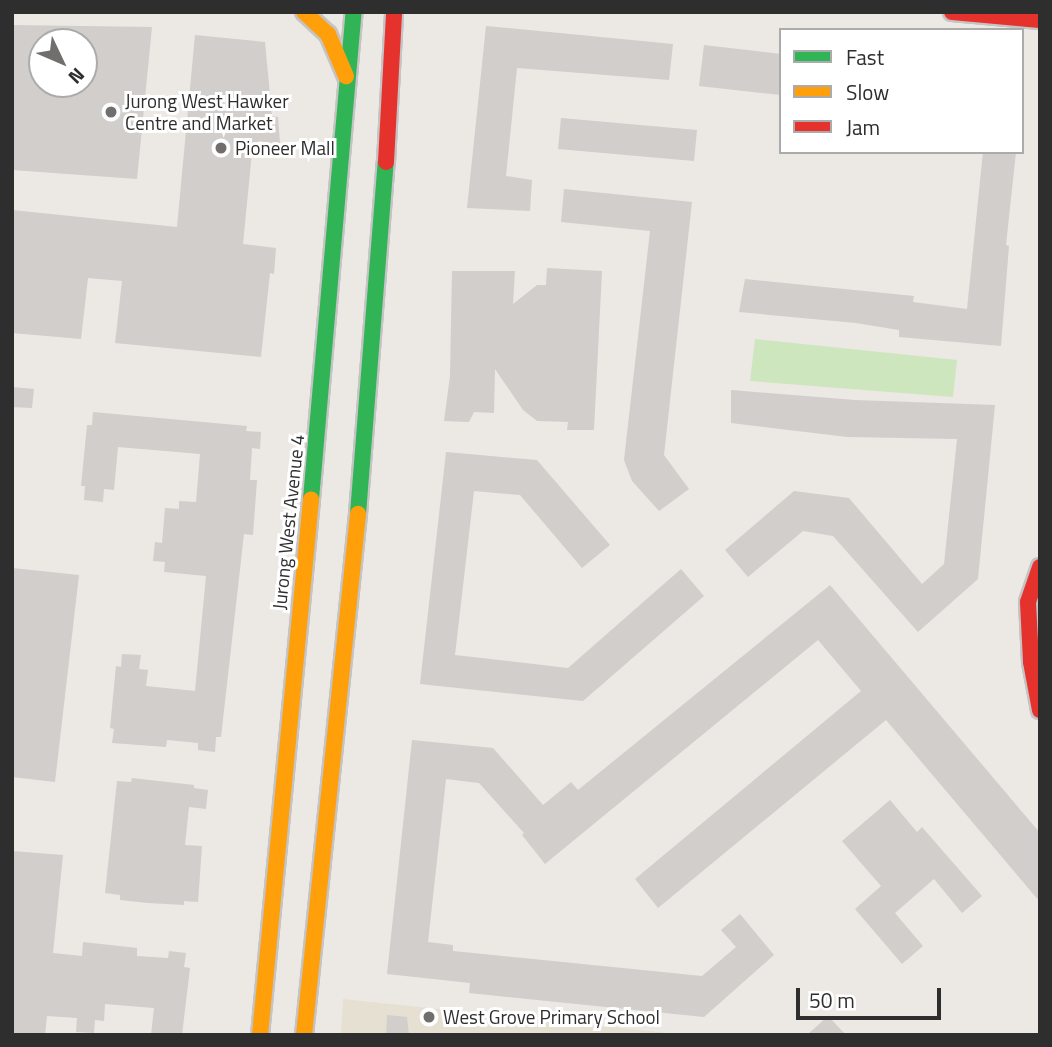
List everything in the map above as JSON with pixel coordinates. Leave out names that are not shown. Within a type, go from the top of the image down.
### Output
[{"type":"main road","points":[[304,12],[328,34],[347,77]]},
{"type":"main road","name":"Jurong West Avenue 4","points":[[260,1035],[319,419],[354,12]]},
{"type":"main road","points":[[304,1035],[368,414],[394,12]]},
{"type":"main road","points":[[393,59],[405,12]]},
{"type":"main road","points":[[952,12],[1040,20]]},
{"type":"main road","points":[[1040,567],[1028,601],[1031,662],[1040,710]]},
{"type":"shaded area","name":"West Grove Primary School","points":[[343,999],[687,1035],[341,1035]]},
{"type":"green space","points":[[755,339],[957,360],[953,397],[750,381]]},
{"type":"building","name":"Jurong West Hawker Centre and Market","points":[[12,25],[152,27],[137,179],[12,170]]},
{"type":"building","points":[[486,26],[673,44],[669,80],[517,68],[506,176],[532,180],[530,211],[467,208]]},
{"type":"building","points":[[195,35],[265,42],[272,116],[278,117],[280,144],[258,141],[257,153],[252,152],[243,244],[276,248],[274,274],[270,273],[261,357],[115,343],[122,281],[88,278],[81,339],[12,333],[12,210],[177,227]]},
{"type":"building","points":[[704,45],[779,54],[779,95],[699,86]]},
{"type":"building","points":[[561,118],[697,130],[694,161],[558,149]]},
{"type":"building","points":[[983,154],[1016,154],[1006,245],[1009,246],[1001,346],[899,337],[899,330],[856,323],[739,312],[745,279],[914,296],[913,302],[967,309]]},
{"type":"building","points":[[564,189],[692,202],[664,455],[689,489],[659,511],[632,481],[624,460],[650,231],[561,222]]},
{"type":"building","points":[[547,268],[602,271],[594,430],[567,430],[568,422],[537,421],[523,410],[495,369],[494,413],[474,412],[469,422],[444,421],[450,376],[452,271],[515,271],[513,304],[537,285],[546,285]]},
{"type":"building","points":[[12,387],[34,389],[32,408],[12,407]]},
{"type":"building","points":[[731,390],[855,400],[995,405],[978,579],[918,632],[833,536],[803,531],[748,577],[725,550],[794,491],[849,498],[922,584],[944,564],[957,439],[847,437],[731,423]]},
{"type":"building","points":[[93,412],[247,426],[246,431],[261,432],[260,449],[252,448],[250,480],[257,480],[253,535],[244,534],[221,737],[216,737],[215,752],[198,750],[198,743],[167,740],[166,747],[112,743],[114,729],[110,728],[116,666],[121,667],[122,654],[141,655],[139,669],[148,670],[146,686],[195,691],[206,576],[164,572],[165,562],[153,561],[155,542],[162,543],[165,508],[179,509],[179,501],[196,502],[200,454],[118,447],[114,490],[104,489],[103,502],[84,500],[85,486],[81,486],[87,425],[92,425]]},
{"type":"building","points":[[446,452],[537,460],[610,545],[582,568],[520,495],[474,491],[455,655],[568,668],[681,569],[704,596],[583,701],[420,684]]},
{"type":"building","points":[[12,568],[79,575],[55,782],[12,777]]},
{"type":"building","points":[[830,585],[1040,833],[1040,902],[886,720],[658,908],[635,879],[861,691],[818,640],[545,864],[522,835],[524,833],[479,783],[446,779],[428,942],[453,945],[453,951],[702,976],[736,947],[721,930],[740,914],[774,955],[704,1017],[469,993],[470,983],[387,974],[412,740],[493,748],[543,805],[571,782],[578,790]]},
{"type":"building","points":[[132,778],[194,785],[194,788],[208,790],[206,809],[189,807],[185,845],[202,846],[198,902],[184,901],[184,905],[148,903],[120,900],[120,895],[105,893],[117,781],[131,782]]},
{"type":"building","points":[[890,800],[917,832],[922,827],[982,896],[962,913],[934,879],[895,913],[923,946],[902,964],[855,909],[881,886],[842,841]]},
{"type":"building","points":[[12,851],[63,855],[53,953],[82,956],[83,942],[137,948],[137,956],[168,958],[169,951],[186,953],[184,967],[190,968],[182,1035],[151,1035],[154,1008],[105,1004],[104,1021],[95,1020],[94,1033],[76,1032],[77,1018],[47,1016],[45,1035],[12,1035]]},
{"type":"building","points":[[387,1015],[407,1017],[409,1035],[386,1035]]},
{"type":"building","points":[[828,1016],[846,1035],[807,1035]]},
{"type":"traffic: fast","points":[[311,499],[354,12]]},
{"type":"traffic: fast","points":[[358,514],[386,162]]},
{"type":"traffic: slow","points":[[304,12],[328,34],[346,76]]},
{"type":"traffic: slow","points":[[260,1035],[311,499]]},
{"type":"traffic: slow","points":[[304,1035],[358,514]]},
{"type":"traffic: jam","points":[[386,162],[394,12]]},
{"type":"traffic: jam","points":[[952,12],[1040,20]]},
{"type":"traffic: jam","points":[[1040,567],[1028,602],[1031,662],[1040,710]]},
{"type":"place","name":"Jurong West Hawker Centre and Market","points":[[111,112]]},
{"type":"place","name":"Pioneer Mall","points":[[221,148]]},
{"type":"place","name":"West Grove Primary School","points":[[429,1017]]}]
